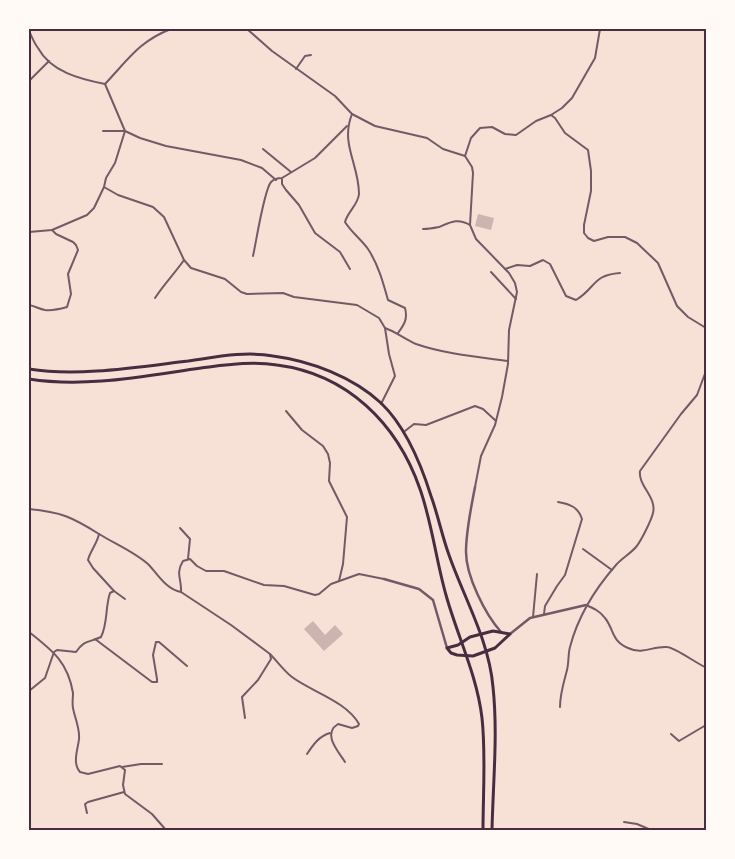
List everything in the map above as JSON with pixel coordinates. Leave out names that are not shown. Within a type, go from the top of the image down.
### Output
[{"type":"main road","points":[[29,369],[62,373],[150,366],[247,354],[272,355],[311,364],[330,371],[365,391],[382,404],[403,432],[417,458],[431,495],[449,555],[486,651],[494,688],[492,830]]},
{"type":"main road","points":[[29,379],[58,382],[112,380],[250,363],[295,368],[310,372],[354,395],[374,412],[386,425],[402,449],[422,496],[445,593],[466,656],[482,717],[482,830]]},
{"type":"main road","points":[[447,648],[452,648],[470,637],[493,632],[510,634]]},
{"type":"main road","points":[[447,648],[453,654],[466,656],[495,648],[510,634]]},
{"type":"street","points":[[105,84],[132,52],[158,34],[170,29]]},
{"type":"street","points":[[247,29],[272,51],[335,96],[352,114],[376,126],[427,138],[443,149],[465,156],[472,167],[470,225],[476,239],[515,282],[517,292],[509,330],[508,360],[496,421],[481,456],[466,551],[467,564],[486,613],[501,632]]},
{"type":"street","points":[[465,156],[471,138],[480,128],[492,127],[512,135],[562,108],[572,98],[595,58],[600,29]]},
{"type":"street","points":[[29,31],[38,50],[49,61],[69,75],[105,84]]},
{"type":"street","points":[[296,69],[305,56],[311,55]]},
{"type":"street","points":[[29,81],[49,61]]},
{"type":"street","points":[[29,232],[52,230],[87,215],[94,208],[114,163],[125,131],[105,84]]},
{"type":"street","points":[[29,85],[29,113]]},
{"type":"street","points":[[253,256],[270,183],[315,158],[347,126],[352,114]]},
{"type":"street","points":[[551,115],[565,133],[588,150],[591,192],[584,233],[594,241],[625,237],[637,243],[658,263],[677,306],[688,317],[706,328]]},
{"type":"street","points":[[347,126],[347,140],[357,175],[359,196],[345,222],[369,250],[381,274],[388,300],[405,308],[406,320],[398,333]]},
{"type":"street","points":[[103,131],[125,131],[166,146],[241,160],[262,168],[276,180]]},
{"type":"street","points":[[263,149],[291,172]]},
{"type":"street","points":[[282,178],[282,184],[299,205],[315,233],[340,252],[350,269]]},
{"type":"street","points":[[104,187],[118,195],[153,207],[164,217],[184,260],[191,268],[225,279],[241,292],[247,294],[283,293],[357,305],[379,318],[384,328],[395,376],[382,404]]},
{"type":"street","points":[[423,230],[437,228],[457,221],[463,221],[470,225]]},
{"type":"street","points":[[29,305],[45,310],[67,307],[70,294],[68,274],[78,250],[73,242],[52,230]]},
{"type":"street","points":[[155,298],[184,260]]},
{"type":"street","points":[[505,269],[518,265],[530,266],[543,260],[547,261],[566,296],[576,300],[601,276],[620,272]]},
{"type":"street","points":[[491,272],[516,298]]},
{"type":"street","points":[[384,328],[398,333],[415,343],[436,349],[473,357],[508,360]]},
{"type":"street","points":[[560,706],[562,687],[568,669],[570,648],[577,622],[586,605],[612,570],[626,554],[636,547],[654,511],[653,501],[640,477],[640,471],[697,395],[706,371]]},
{"type":"street","points":[[403,432],[414,424],[426,425],[475,406],[483,409],[496,421]]},
{"type":"street","points":[[286,411],[302,430],[323,446],[328,454],[330,463],[329,481],[347,517],[343,564],[339,581]]},
{"type":"street","points":[[29,454],[29,459]]},
{"type":"street","points":[[544,614],[545,606],[556,586],[565,575],[582,519],[574,507],[568,503],[558,502]]},
{"type":"street","points":[[29,509],[59,513],[79,522],[128,550],[147,564],[163,582],[231,625],[270,654],[291,676],[325,695],[355,717],[359,724],[358,726],[352,728],[338,724],[332,728],[330,733],[331,740],[345,762]]},
{"type":"street","points":[[180,528],[190,539],[188,560]]},
{"type":"street","points":[[99,534],[88,560],[114,591],[125,598]]},
{"type":"street","points":[[583,549],[612,570]]},
{"type":"street","points":[[181,592],[178,574],[183,561],[190,559],[206,571],[224,571],[264,585],[284,586],[314,595],[320,594],[331,584],[359,574],[384,579],[419,590],[433,600],[447,648]]},
{"type":"street","points":[[533,617],[537,574]]},
{"type":"street","points":[[54,652],[57,650],[76,652],[81,644],[101,637],[107,618],[106,606],[110,593],[114,591]]},
{"type":"street","points":[[510,634],[533,617],[586,605],[599,611],[605,617],[609,623],[612,635],[627,648],[648,651],[667,647],[674,648],[705,667],[706,678]]},
{"type":"street","points":[[29,632],[54,652],[63,662],[73,693],[73,709],[79,737],[76,758],[77,769],[80,772],[88,774],[114,766],[162,764]]},
{"type":"street","points":[[95,640],[152,682],[157,682],[153,655],[156,642],[159,642],[187,666]]},
{"type":"street","points":[[29,691],[44,678],[54,652]]},
{"type":"street","points":[[245,718],[242,697],[258,680],[271,659],[270,654]]},
{"type":"street","points":[[671,734],[679,741],[706,725]]},
{"type":"street","points":[[307,754],[317,740],[330,733]]},
{"type":"street","points":[[122,767],[125,770],[124,792],[152,814],[166,830]]},
{"type":"street","points":[[87,813],[85,804],[88,802],[124,792]]},
{"type":"street","points":[[624,822],[637,824],[651,830]]},
{"type":"building","points":[[478,214],[494,218],[491,230],[475,226]]},
{"type":"building","points":[[313,621],[325,635],[335,625],[343,634],[324,651],[304,629]]}]
